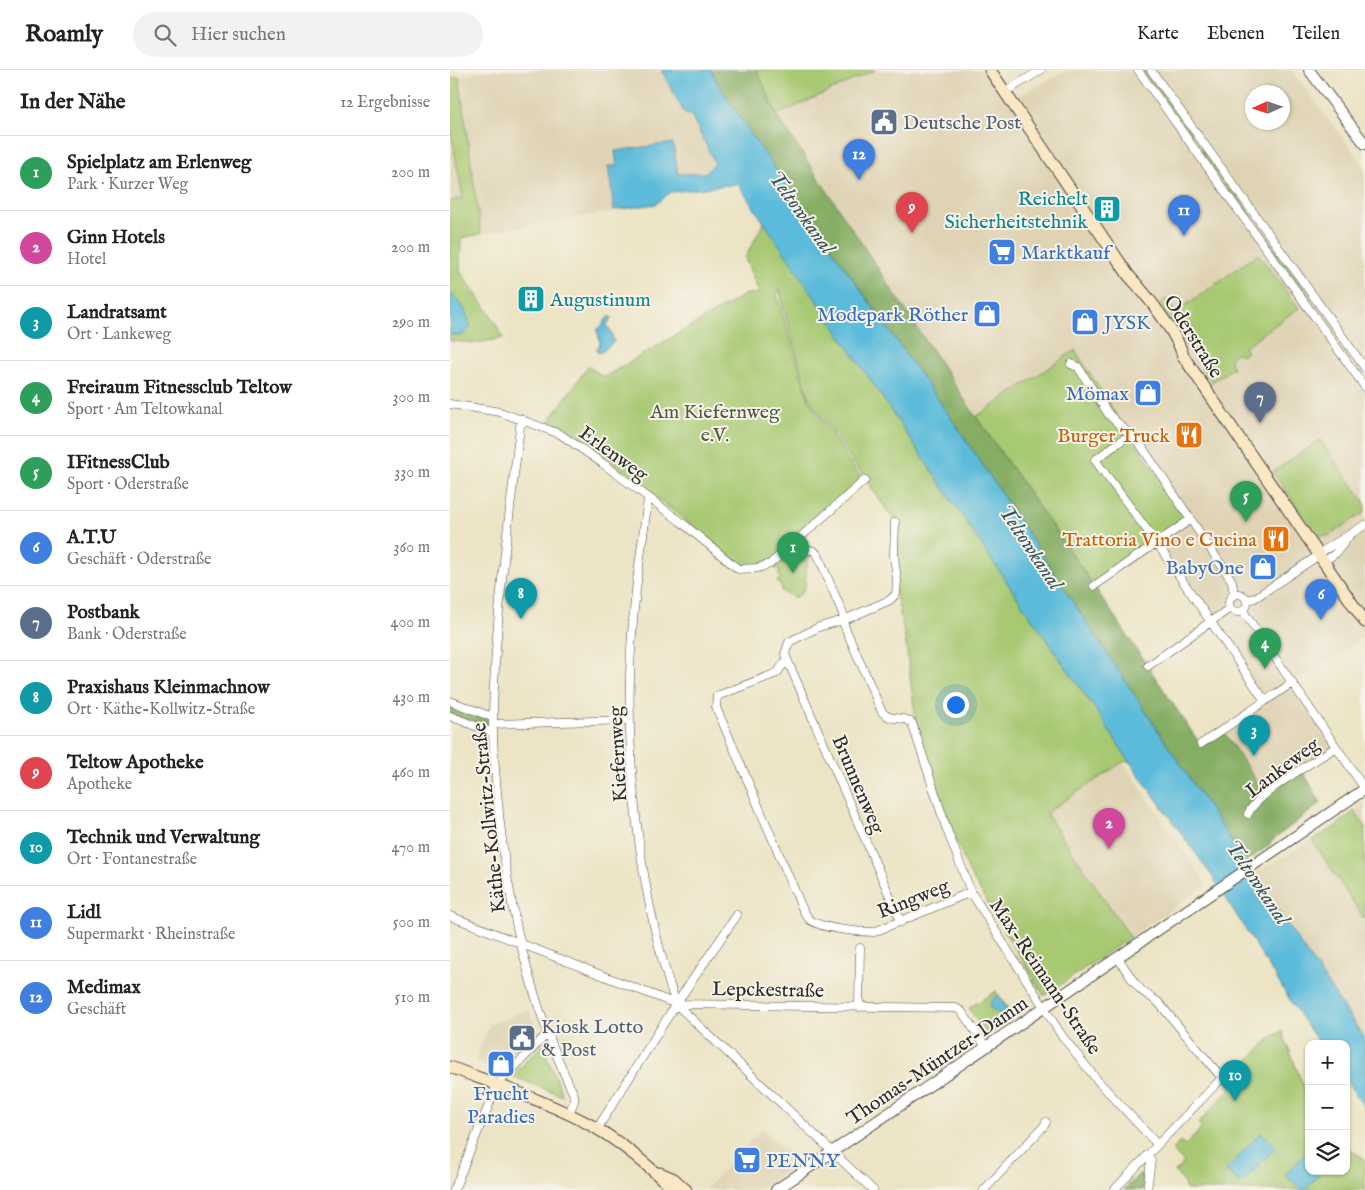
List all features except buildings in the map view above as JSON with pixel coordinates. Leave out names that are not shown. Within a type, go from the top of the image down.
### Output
[{"type":"main road","name":"Oderstraße","points":[[990,70],[1131,278],[1139,286],[1180,346],[1183,356],[1365,622]]},
{"type":"main road","points":[[450,1067],[568,1114],[597,1129],[626,1148],[674,1190]]},
{"type":"main road","points":[[652,1169],[674,1179],[686,1190]]},
{"type":"street","points":[[1004,92],[1041,70]]},
{"type":"street","points":[[1138,70],[1365,387]]},
{"type":"street","points":[[1151,70],[1365,368]]},
{"type":"street","points":[[1309,70],[1365,144]]},
{"type":"street","points":[[1192,145],[1200,139]]},
{"type":"street","points":[[1250,227],[1259,220]]},
{"type":"street","points":[[1311,311],[1319,305]]},
{"type":"street","points":[[1071,364],[1078,367],[1109,414],[1140,444],[1232,581],[1234,595]]},
{"type":"street","name":"Erlenweg","points":[[450,404],[500,412],[560,434],[680,522],[738,569],[758,568],[770,564],[792,545]]},
{"type":"street","name":"Käthe-Kollwitz-Straße","points":[[521,419],[499,610],[493,733],[505,863],[520,944],[547,1034],[574,1095],[574,1101],[568,1114]]},
{"type":"street","points":[[1129,435],[1095,460],[1156,542],[1265,701]]},
{"type":"street","points":[[792,545],[865,480]]},
{"type":"street","name":"Kiefernweg","points":[[648,499],[632,638],[629,720],[634,792],[643,866],[659,944],[676,1004]]},
{"type":"street","points":[[1094,586],[1156,542],[1191,520]]},
{"type":"street","points":[[792,545],[814,551],[818,554],[844,620],[890,600],[896,594],[895,522]]},
{"type":"street","points":[[1246,600],[1255,598],[1320,557],[1336,553],[1349,536],[1365,525]]},
{"type":"street","points":[[1240,594],[1246,600],[1246,606],[1238,613],[1230,608],[1229,600],[1234,595],[1240,594]]},
{"type":"street","points":[[1148,666],[1230,608]]},
{"type":"street","points":[[1243,610],[1365,789]]},
{"type":"street","name":"Ringweg","points":[[844,620],[882,712],[891,718],[907,719],[912,723],[947,830],[971,892],[874,932],[856,932],[819,924],[809,919],[799,901],[716,707],[717,696],[777,673],[787,659],[785,654],[789,642],[819,627],[844,620]]},
{"type":"street","name":"Brunnenweg","points":[[787,659],[901,922]]},
{"type":"street","points":[[1200,744],[1292,682]]},
{"type":"street","points":[[450,700],[493,721],[629,720]]},
{"type":"street","points":[[450,716],[493,733]]},
{"type":"street","name":"Lankeweg","points":[[1248,814],[1253,805],[1266,794],[1336,747]]},
{"type":"street","name":"Thomas-Müntzer-Damm","points":[[776,1190],[1365,789]]},
{"type":"street","name":"Max-Reimann-Straße","points":[[971,892],[1062,1036],[1098,1081],[1157,1144]]},
{"type":"street","points":[[597,1129],[676,1004],[736,915]]},
{"type":"street","points":[[450,916],[676,1004],[873,1190]]},
{"type":"street","points":[[859,1007],[860,948]]},
{"type":"street","points":[[1114,1190],[1222,1078],[1158,1002],[1142,991],[1118,958]]},
{"type":"street","name":"Lepckestraße","points":[[676,1004],[956,1008],[962,1012],[986,1047]]},
{"type":"street","points":[[454,1190],[497,1085],[547,1034]]},
{"type":"street","points":[[984,1190],[1046,1122]]},
{"type":"street","points":[[1147,1190],[1151,1160],[1148,1155]]},
{"type":"shaded area","points":[[487,70],[661,70],[685,114],[691,115],[715,163],[705,173],[678,174],[615,151],[617,166],[609,166],[614,210],[656,204],[481,234],[459,77]]},
{"type":"shaded area","points":[[875,70],[990,70],[1011,101],[1067,70],[1291,70],[1365,167],[1365,637],[1292,683],[1336,747],[1265,794],[1222,729],[1265,701],[1156,542],[1129,435],[1075,350],[976,417],[777,115]]},
{"type":"shaded area","points":[[455,151],[463,198],[450,201],[450,152]]},
{"type":"shaded area","points":[[1123,762],[1207,885],[1130,937],[1046,813]]},
{"type":"shaded area","points":[[1365,803],[1365,1039],[1253,874],[1330,830]]},
{"type":"shaded area","points":[[529,1009],[537,1032],[501,1071],[475,1061],[489,1025]]},
{"type":"shaded area","points":[[762,1128],[798,1163],[758,1190],[705,1190]]},
{"type":"green space","points":[[711,70],[757,70],[777,115],[976,417],[1094,586],[1200,744],[1222,729],[1265,794],[1302,770],[1321,803],[1274,839],[1268,846],[1245,862],[958,428],[755,140]]},
{"type":"green space","points":[[757,70],[875,70],[777,115]]},
{"type":"green space","points":[[1143,70],[1147,70],[1191,131],[1191,134],[1188,134]]},
{"type":"green space","points":[[459,77],[481,234],[461,238],[460,271],[491,315],[503,338],[476,343],[450,341],[450,334],[461,336],[453,295],[450,293],[450,201],[463,198],[450,128],[450,78]]},
{"type":"green space","points":[[1203,147],[1251,216],[1250,219],[1200,149]]},
{"type":"green space","name":"Am Kiefernweg e.V.","points":[[764,222],[1129,761],[1123,762],[1046,813],[1130,937],[1044,996],[969,872],[949,823],[923,748],[915,715],[905,637],[896,594],[895,522],[809,398],[780,289],[777,295],[808,399],[859,475],[858,483],[773,559],[754,566],[742,566],[593,447],[549,421],[588,366],[604,377],[746,294],[759,293],[745,258]]},
{"type":"green space","points":[[1259,231],[1262,231],[1310,300],[1308,301]]},
{"type":"green space","points":[[1258,254],[1299,308],[1244,347],[1247,352],[1243,355],[1236,353],[1230,359],[1233,368],[1212,382],[1159,304],[1167,299],[1176,312]]},
{"type":"green space","points":[[1075,350],[1129,435],[1191,519],[1094,586],[976,417]]},
{"type":"green space","points":[[1320,440],[1365,503],[1365,512],[1328,536],[1316,535],[1273,472]]},
{"type":"green space","points":[[794,548],[812,553],[807,564],[805,587],[801,594],[794,598],[781,591],[782,588],[777,581],[781,578],[778,574],[780,572],[775,566]]},
{"type":"green space","points":[[450,704],[487,718],[488,724],[486,726],[450,714]]},
{"type":"green space","points":[[1354,811],[1365,826],[1365,920],[1312,840],[1335,827]]},
{"type":"green space","points":[[996,991],[1013,1017],[986,1035],[969,1008]]},
{"type":"green space","points":[[1282,1031],[1305,1091],[1305,1175],[1350,1175],[1350,1150],[1365,1159],[1365,1190],[1186,1190],[1183,1181],[1175,1172],[1184,1162],[1172,1151],[1180,1142],[1185,1146],[1202,1128],[1198,1124],[1230,1089],[1237,1071],[1273,1036]]},
{"type":"green space","points":[[542,1045],[563,1096],[512,1076]]},
{"type":"green space","points":[[1140,1173],[1145,1176],[1143,1190],[1124,1190]]},
{"type":"water","name":"Teltowkanal","points":[[661,70],[711,70],[755,140],[958,428],[1245,862],[1365,1039],[1365,1108],[1350,1087],[1350,1040],[1317,1040],[1212,876],[1129,761],[738,184],[671,192],[656,204],[614,210],[608,166],[617,166],[615,151],[673,143],[678,174],[705,173],[715,163],[691,115],[685,114]]},
{"type":"water","points":[[450,293],[464,308],[471,327],[461,336],[450,334]]},
{"type":"water","points":[[609,316],[612,318],[607,326],[611,331],[614,342],[604,351],[598,353],[597,348],[600,342],[597,330]]},
{"type":"water","points":[[996,996],[1000,998],[1007,1010],[1002,1015],[989,1007]]},
{"type":"water","points":[[1261,1133],[1276,1147],[1241,1184],[1226,1170]]},
{"type":"water","points":[[1305,1154],[1305,1175],[1319,1175],[1305,1190],[1302,1190],[1285,1175]]},
{"type":"place","name":"Deutsche Post","points":[[884,122]]},
{"type":"place","name":"Medimax","points":[[859,180]]},
{"type":"place","name":"Reichelt Sicherheitstehnik","points":[[1107,209]]},
{"type":"place","name":"Teltow Apotheke","points":[[912,233]]},
{"type":"place","name":"Lidl","points":[[1184,236]]},
{"type":"place","name":"Marktkauf","points":[[1002,252]]},
{"type":"place","name":"Augustinum","points":[[531,299]]},
{"type":"place","name":"Modepark Röther","points":[[987,314]]},
{"type":"place","name":"JYSK","points":[[1085,322]]},
{"type":"place","name":"Mömax","points":[[1148,393]]},
{"type":"place","name":"Postbank","points":[[1260,423]]},
{"type":"place","name":"Burger Truck","points":[[1189,435]]},
{"type":"place","name":"IFitnessClub","points":[[1246,522]]},
{"type":"place","name":"Trattoria Vino e Cucina","points":[[1276,539]]},
{"type":"place","name":"BabyOne","points":[[1263,567]]},
{"type":"place","name":"Spielplatz am Erlenweg","points":[[793,573]]},
{"type":"place","name":"Praxishaus Kleinmachnow","points":[[521,619]]},
{"type":"place","name":"A.T.U","points":[[1321,620]]},
{"type":"place","name":"Freiraum Fitnessclub Teltow","points":[[1265,669]]},
{"type":"place","name":"Landratsamt","points":[[1254,756]]},
{"type":"place","name":"Ginn Hotels","points":[[1109,849]]},
{"type":"place","name":"Kiosk Lotto & Post","points":[[522,1038]]},
{"type":"place","name":"Frucht Paradies","points":[[501,1064]]},
{"type":"place","name":"Technik und Verwaltung","points":[[1235,1101]]},
{"type":"place","name":"PENNY","points":[[747,1160]]}]
